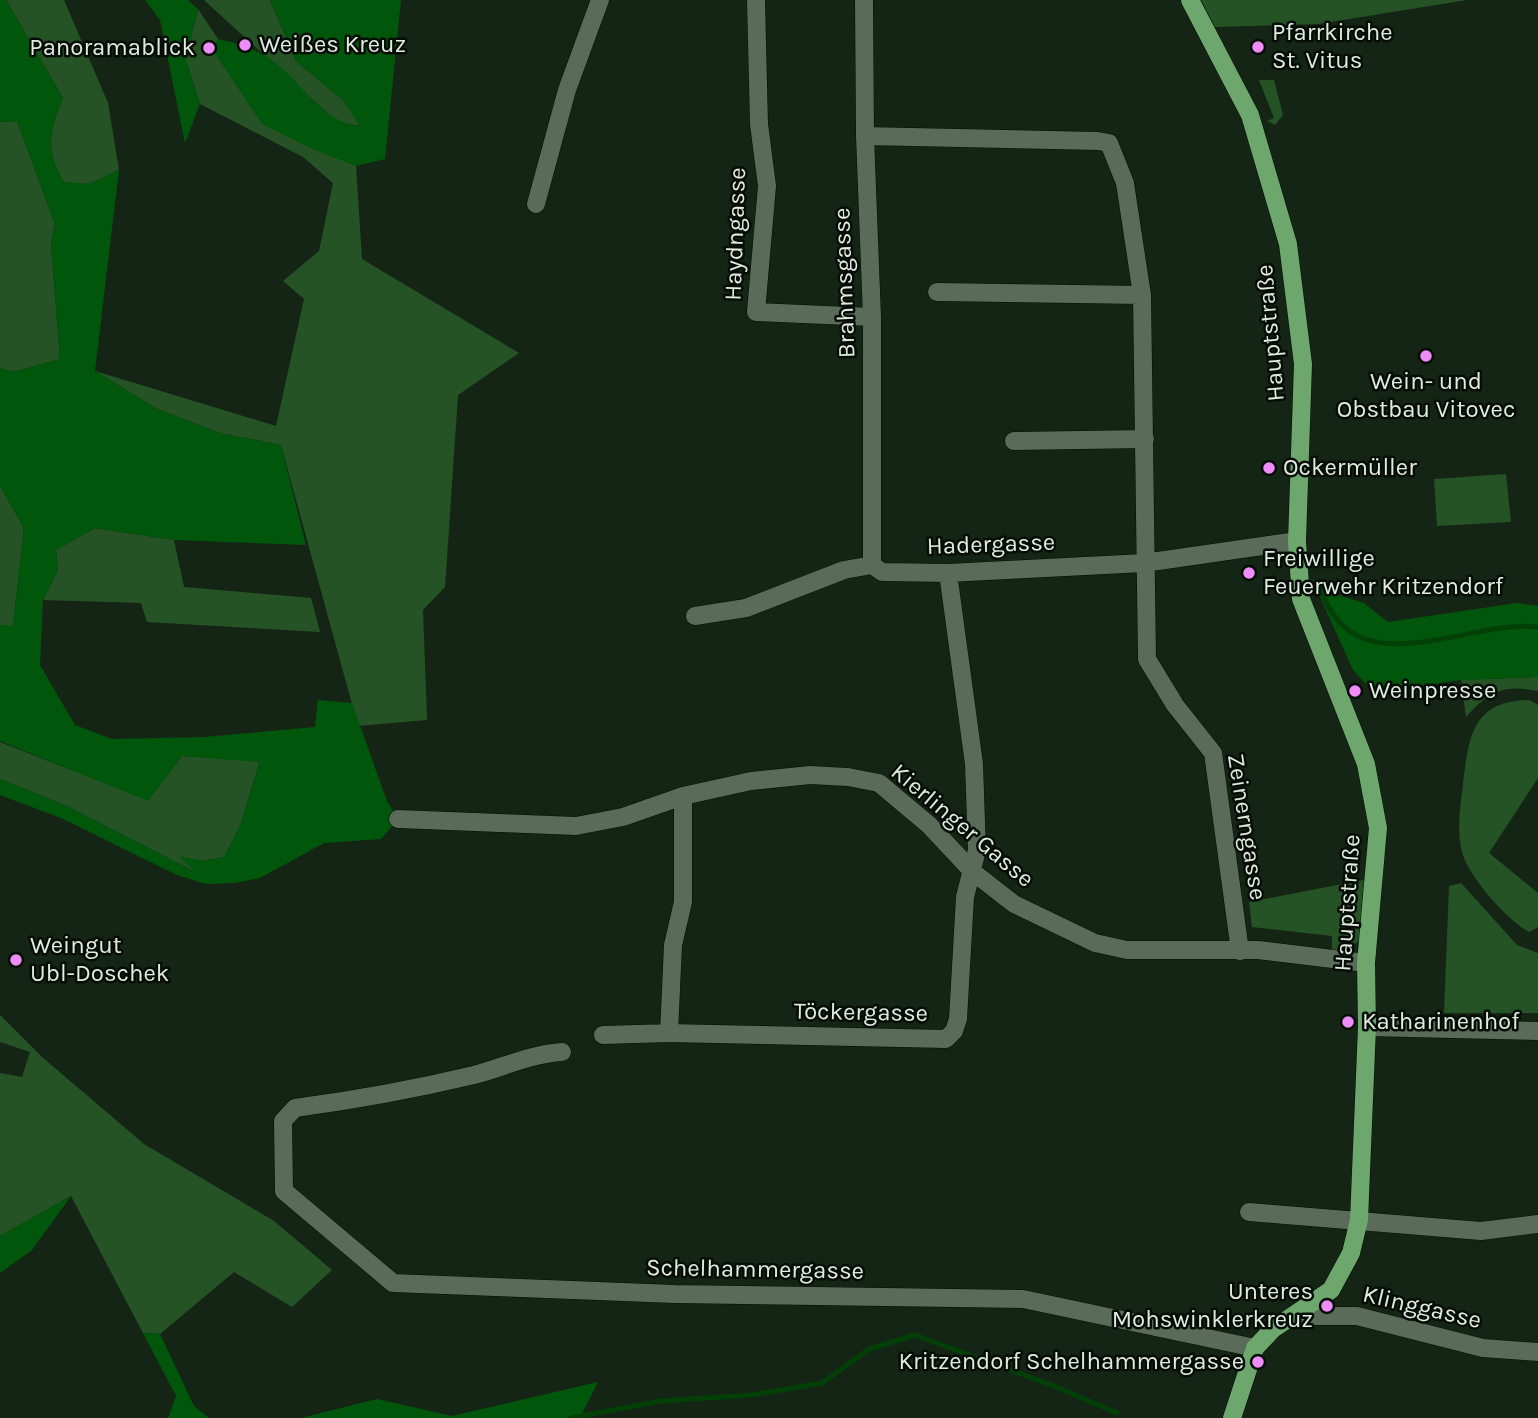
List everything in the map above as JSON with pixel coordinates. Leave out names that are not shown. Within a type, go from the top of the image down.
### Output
[{"type":"main road","name":"Hauptstraße","points":[[1190,0],[1250,115],[1288,244],[1303,364],[1297,541],[1301,599],[1366,764],[1378,828],[1366,962],[1367,1027],[1359,1220],[1351,1253],[1331,1290],[1296,1317],[1273,1329],[1255,1348]]},
{"type":"main road","points":[[1232,1418],[1255,1348]]},
{"type":"street","points":[[536,204],[567,90],[600,0]]},
{"type":"street","name":"Haydngasse","points":[[755,0],[759,124],[767,186],[756,312],[872,317]]},
{"type":"street","name":"Brahmsgasse","points":[[864,0],[864,136],[872,317],[872,565]]},
{"type":"street","name":"Zeinerngasse","points":[[864,136],[1108,143],[1125,183],[1142,295],[1147,659],[1175,705],[1213,753],[1240,951]]},
{"type":"street","points":[[937,292],[1142,295]]},
{"type":"street","points":[[1014,441],[1145,439]]},
{"type":"street","name":"Hadergasse","points":[[695,616],[746,608],[844,570],[872,565],[882,572],[948,573],[1144,563],[1297,541]]},
{"type":"street","points":[[948,573],[974,764],[977,850],[973,872]]},
{"type":"street","name":"Kierlinger Gasse","points":[[398,819],[576,827],[623,817],[683,796],[751,781],[810,775],[879,783],[929,825],[973,872],[1014,904],[1095,943],[1127,950],[1240,951],[1366,962]]},
{"type":"street","points":[[669,1033],[673,945],[683,902],[683,796]]},
{"type":"street","name":"Töckergasse","points":[[603,1035],[669,1033],[946,1039],[954,1031],[958,1019],[965,897],[973,872]]},
{"type":"street","points":[[1367,1027],[1538,1031]]},
{"type":"street","name":"Schelhammergasse","points":[[562,1052],[540,1053],[477,1074],[369,1098],[295,1108],[283,1121],[284,1191],[393,1283],[674,1294],[1023,1298],[1255,1348]]},
{"type":"street","points":[[1248,1212],[1481,1231],[1538,1224]]},
{"type":"street","name":"Klinggasse","points":[[1296,1317],[1357,1316],[1483,1348],[1538,1352]]},
{"type":"green space","points":[[0,0],[6,0],[63,98],[51,141],[54,160],[64,182],[89,184],[119,170],[95,371],[157,409],[220,433],[281,445],[306,545],[174,540],[95,528],[56,550],[58,570],[43,600],[40,665],[75,725],[112,739],[204,737],[315,727],[318,700],[352,703],[387,801],[398,819],[381,839],[324,843],[260,878],[235,883],[206,884],[177,875],[61,818],[0,795],[0,779],[67,806],[195,872],[179,856],[203,861],[224,857],[240,826],[260,762],[182,756],[148,801],[0,741],[0,625],[13,626],[24,528],[0,486],[0,368],[14,372],[60,359],[51,243],[55,224],[17,121],[0,122]]},
{"type":"green space","points":[[6,0],[64,0],[108,103],[119,170],[89,184],[64,183],[54,161],[51,141],[63,98]]},
{"type":"green space","points":[[145,0],[188,0],[198,9],[186,60],[200,104],[185,143],[160,20]]},
{"type":"green space","points":[[204,0],[270,0],[296,61],[343,100],[361,126],[337,122]]},
{"type":"green space","points":[[270,0],[401,0],[385,159],[356,166],[310,148],[262,124],[212,49],[218,39],[242,45],[264,55],[288,74],[325,111],[347,123],[360,126],[343,100],[296,61]]},
{"type":"green space","points":[[1201,0],[1467,0],[1318,24],[1215,27]]},
{"type":"green space","points":[[198,9],[218,39],[213,49],[341,159],[356,166],[362,259],[519,353],[458,395],[445,587],[423,610],[427,720],[358,726],[281,445],[220,433],[157,409],[95,371],[276,426],[304,299],[283,281],[319,251],[333,183],[303,157],[200,104],[186,60]]},
{"type":"green space","points":[[1259,80],[1274,80],[1283,115],[1275,125],[1267,121],[1274,118]]},
{"type":"green space","points":[[17,121],[55,224],[51,243],[60,359],[14,372],[0,368],[0,122]]},
{"type":"green space","points":[[1506,474],[1511,522],[1437,526],[1434,479]]},
{"type":"green space","points":[[0,486],[24,528],[13,627],[0,625]]},
{"type":"green space","points":[[95,528],[174,540],[184,587],[311,598],[320,632],[147,622],[141,603],[43,600],[58,570],[56,550]]},
{"type":"green space","points":[[1316,588],[1364,603],[1388,622],[1517,603],[1538,606],[1538,677],[1461,680],[1374,693],[1353,670]]},
{"type":"green space","points":[[1538,677],[1538,691],[1506,689],[1482,701],[1466,717],[1461,680]]},
{"type":"green space","points":[[1529,700],[1538,705],[1538,778],[1489,853],[1538,893],[1538,927],[1529,932],[1501,909],[1481,887],[1463,855],[1459,829],[1468,752],[1476,725],[1495,707]]},
{"type":"green space","points":[[0,742],[148,800],[182,756],[260,761],[240,826],[224,857],[203,861],[180,857],[199,874],[67,806],[0,779]]},
{"type":"green space","points":[[1364,880],[1359,941],[1344,952],[1332,950],[1332,936],[1252,927],[1249,902]]},
{"type":"green space","points":[[1461,883],[1517,945],[1538,953],[1538,1013],[1444,1013],[1449,886]]},
{"type":"green space","points":[[0,1015],[42,1057],[144,1144],[274,1221],[332,1270],[292,1307],[234,1272],[160,1334],[143,1333],[71,1196],[0,1236],[0,1073],[22,1077],[30,1052],[0,1042]]},
{"type":"green space","points":[[71,1196],[32,1250],[0,1273],[0,1236]]},
{"type":"green space","points":[[143,1333],[160,1334],[194,1406],[209,1418],[168,1418],[176,1396]]},
{"type":"green space","points":[[598,1382],[580,1418],[301,1418],[377,1399],[452,1416]]},
{"type":"waterway","points":[[1309,581],[1319,584],[1335,617],[1357,635],[1384,643],[1414,643],[1510,627],[1538,627]]},
{"type":"waterway","points":[[571,1418],[661,1401],[752,1395],[822,1383],[869,1349],[915,1335],[1054,1386],[1117,1413]]},
{"type":"place","name":"Weißes Kreuz","points":[[245,45]]},
{"type":"place","name":"Pfarrkirche St. Vitus","points":[[1258,47]]},
{"type":"place","name":"Panoramablick","points":[[209,48]]},
{"type":"place","name":"Wein- und Obstbau Vitovec","points":[[1426,356]]},
{"type":"place","name":"Ockermüller","points":[[1269,468]]},
{"type":"place","name":"Freiwillige Feuerwehr Kritzendorf","points":[[1249,573]]},
{"type":"place","name":"Weinpresse","points":[[1355,691]]},
{"type":"place","name":"Weingut Ubl-Doschek","points":[[16,960]]},
{"type":"place","name":"Katharinenhof","points":[[1348,1022]]},
{"type":"place","name":"Unteres Mohswinklerkreuz","points":[[1327,1306]]},
{"type":"place","name":"Kritzendorf Schelhammergasse","points":[[1258,1362]]}]
